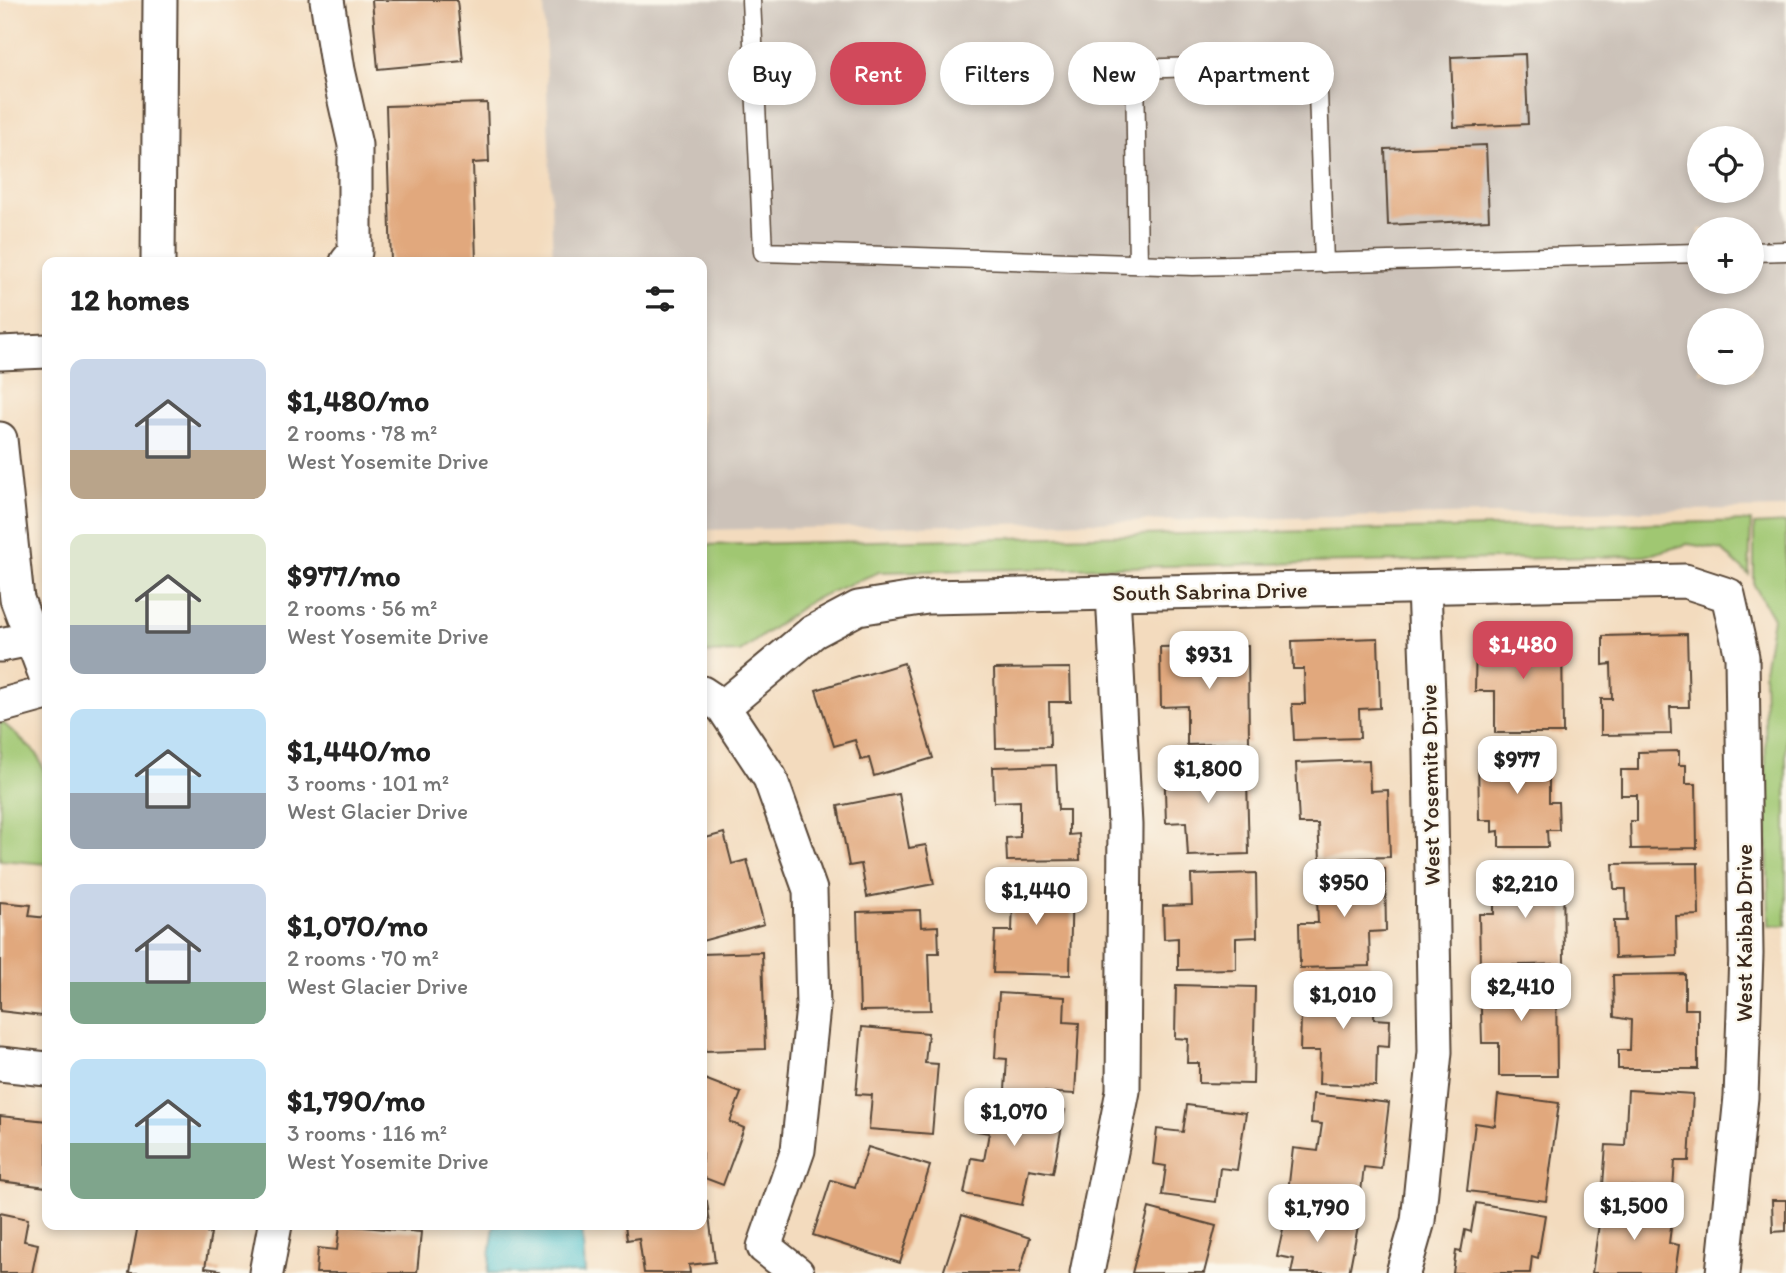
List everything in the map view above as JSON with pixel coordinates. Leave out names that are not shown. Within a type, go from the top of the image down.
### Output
[{"type":"street","points":[[158,257],[160,0]]},
{"type":"street","points":[[327,0],[342,89],[355,145],[355,252],[351,257]]},
{"type":"street","points":[[0,352],[42,351]]},
{"type":"street","points":[[0,439],[17,598],[15,642],[42,673]]},
{"type":"street","name":"South Sabrina Drive","points":[[712,700],[813,632],[858,608],[927,597],[1685,581],[1728,594]]},
{"type":"street","name":"West Yosemite Drive","points":[[1403,1273],[1418,1221],[1435,1052],[1430,751],[1424,587]]},
{"type":"street","points":[[1087,1273],[1123,1091],[1125,825],[1113,593]]},
{"type":"street","name":"West Kaibab Drive","points":[[1723,1273],[1741,1097],[1746,954],[1742,657],[1728,594]]},
{"type":"street","points":[[0,706],[42,694]]},
{"type":"street","points":[[712,700],[770,778],[810,890],[813,1007],[798,1150],[764,1247],[797,1273]]},
{"type":"street","points":[[0,1064],[42,1068]]},
{"type":"street","points":[[266,1273],[274,1230]]},
{"type":"lane","points":[[751,0],[763,252],[1193,266],[1687,253]]},
{"type":"lane","points":[[1138,264],[1135,69],[1317,63],[1324,262]]},
{"type":"lane","points":[[1764,252],[1786,251]]},
{"type":"shaded area","points":[[544,0],[1786,0],[1786,508],[707,530],[707,257],[553,257]]},
{"type":"green space","points":[[1751,521],[1749,575],[1722,550],[1688,544],[1645,556],[879,572],[812,600],[740,652],[707,653],[707,545]]},
{"type":"green space","points":[[1786,523],[1786,925],[1769,926],[1764,670],[1773,618],[1754,585],[1754,525]]},
{"type":"green space","points":[[0,720],[37,754],[42,766],[42,864],[0,860]]},
{"type":"water","points":[[493,1230],[582,1230],[585,1273],[488,1273]]},
{"type":"building","points":[[372,0],[457,0],[463,61],[378,69]]},
{"type":"building","points":[[1525,54],[1528,124],[1454,127],[1451,57]]},
{"type":"building","points":[[487,103],[489,162],[473,163],[476,257],[391,257],[386,106]]},
{"type":"building","points":[[1486,145],[1489,220],[1388,225],[1385,149]]},
{"type":"building","points":[[1687,634],[1689,707],[1670,707],[1671,734],[1601,735],[1601,699],[1612,699],[1611,664],[1603,665],[1603,636]]},
{"type":"building","points":[[1562,635],[1563,733],[1495,733],[1495,691],[1475,691],[1476,636]]},
{"type":"building","points":[[1378,638],[1380,708],[1359,709],[1360,738],[1294,740],[1292,704],[1305,704],[1304,669],[1293,669],[1292,641]]},
{"type":"building","points":[[1248,645],[1249,743],[1187,745],[1187,706],[1161,707],[1160,647]]},
{"type":"building","points":[[904,663],[933,758],[874,776],[869,758],[861,760],[855,740],[834,746],[816,690]]},
{"type":"building","points":[[1070,668],[1071,702],[1049,702],[1050,747],[996,748],[994,669]]},
{"type":"building","points":[[1549,749],[1549,802],[1558,802],[1559,830],[1547,830],[1548,847],[1499,847],[1499,831],[1492,832],[1492,820],[1479,820],[1478,750]]},
{"type":"building","points":[[1679,751],[1679,765],[1686,765],[1686,784],[1696,784],[1697,848],[1631,849],[1630,821],[1637,821],[1637,795],[1621,795],[1621,770],[1638,770],[1638,752]]},
{"type":"building","points":[[1232,756],[1232,781],[1247,781],[1249,854],[1188,856],[1186,822],[1166,823],[1164,758]]},
{"type":"building","points":[[1369,760],[1370,791],[1388,790],[1390,857],[1320,859],[1318,824],[1299,824],[1296,763]]},
{"type":"building","points":[[1056,765],[1058,810],[1069,810],[1069,835],[1079,834],[1080,860],[1007,861],[1006,838],[1020,837],[1020,801],[994,802],[993,767]]},
{"type":"building","points":[[899,794],[909,848],[926,845],[934,884],[867,897],[861,864],[849,866],[838,806]]},
{"type":"building","points":[[724,833],[732,864],[747,860],[764,924],[707,940],[707,838]]},
{"type":"building","points":[[1698,863],[1699,915],[1676,916],[1677,956],[1615,958],[1614,921],[1627,921],[1626,889],[1614,889],[1613,864]]},
{"type":"building","points":[[1563,867],[1564,964],[1480,966],[1479,914],[1494,914],[1494,886],[1505,886],[1505,868]]},
{"type":"building","points":[[1385,869],[1386,931],[1369,932],[1370,966],[1300,968],[1299,923],[1318,923],[1316,871]]},
{"type":"building","points":[[1256,873],[1257,937],[1236,938],[1236,969],[1178,970],[1178,938],[1164,939],[1163,906],[1192,905],[1191,875]]},
{"type":"building","points":[[1006,874],[1072,876],[1070,975],[993,973],[995,931],[1012,931],[1013,901],[1005,901]]},
{"type":"building","points":[[0,902],[31,905],[29,916],[42,917],[42,1016],[0,1011]]},
{"type":"building","points":[[920,910],[921,927],[938,926],[939,953],[929,953],[931,1010],[860,1011],[857,912]]},
{"type":"building","points":[[762,952],[765,1049],[707,1051],[707,954]]},
{"type":"building","points":[[1685,974],[1685,1009],[1698,1009],[1698,1069],[1618,1069],[1618,1050],[1630,1050],[1631,1020],[1614,1017],[1613,975]]},
{"type":"building","points":[[1556,976],[1557,1076],[1499,1076],[1499,1043],[1482,1043],[1480,977]]},
{"type":"building","points":[[1302,982],[1375,984],[1374,1019],[1390,1020],[1389,1047],[1377,1046],[1376,1086],[1319,1084],[1320,1051],[1300,1051]]},
{"type":"building","points":[[1176,985],[1255,987],[1253,1084],[1199,1083],[1199,1063],[1187,1063],[1188,1039],[1175,1038]]},
{"type":"building","points":[[999,993],[1065,997],[1064,1022],[1079,1023],[1075,1094],[1005,1090],[1007,1059],[995,1058]]},
{"type":"building","points":[[862,1027],[928,1033],[925,1063],[938,1064],[932,1134],[869,1129],[872,1095],[856,1094]]},
{"type":"building","points":[[707,1080],[741,1093],[730,1122],[744,1128],[723,1185],[707,1179]]},
{"type":"building","points":[[1628,1090],[1693,1094],[1689,1161],[1675,1161],[1673,1189],[1603,1185],[1606,1145],[1625,1146]]},
{"type":"building","points":[[984,1094],[1065,1110],[1053,1173],[1029,1169],[1022,1205],[964,1194],[971,1158],[984,1160],[989,1133],[977,1131]]},
{"type":"building","points":[[1313,1094],[1389,1103],[1381,1169],[1364,1167],[1360,1200],[1288,1192],[1293,1148],[1318,1151],[1322,1124],[1311,1123]]},
{"type":"building","points":[[1498,1095],[1559,1103],[1546,1201],[1467,1191],[1475,1123],[1495,1126]]},
{"type":"building","points":[[1187,1105],[1246,1113],[1237,1170],[1220,1168],[1216,1202],[1162,1195],[1166,1166],[1153,1164],[1157,1129],[1183,1132]]},
{"type":"building","points":[[0,1116],[42,1120],[42,1186],[0,1181]]},
{"type":"building","points":[[868,1147],[930,1166],[900,1263],[813,1235],[831,1180],[855,1187]]},
{"type":"building","points":[[1772,1200],[1786,1200],[1786,1231],[1773,1232]]},
{"type":"building","points":[[707,1201],[715,1262],[689,1265],[690,1273],[644,1273],[639,1238],[627,1240],[626,1230],[707,1230]]},
{"type":"building","points":[[1476,1203],[1545,1215],[1538,1258],[1532,1256],[1530,1273],[1453,1273],[1456,1251],[1461,1252],[1465,1230],[1471,1232]]},
{"type":"building","points":[[1602,1203],[1673,1213],[1669,1243],[1679,1245],[1675,1273],[1592,1273]]},
{"type":"building","points":[[1149,1208],[1216,1226],[1204,1273],[1132,1273]]},
{"type":"building","points":[[1287,1211],[1358,1226],[1349,1273],[1291,1273],[1294,1259],[1277,1256]]},
{"type":"building","points":[[0,1213],[28,1219],[24,1241],[38,1244],[32,1273],[0,1273]]},
{"type":"building","points":[[962,1215],[1030,1238],[1019,1273],[943,1273]]},
{"type":"building","points":[[137,1230],[194,1230],[211,1233],[205,1268],[220,1270],[219,1273],[129,1273]]},
{"type":"building","points":[[339,1230],[421,1232],[417,1273],[316,1273],[318,1248],[337,1250]]}]
